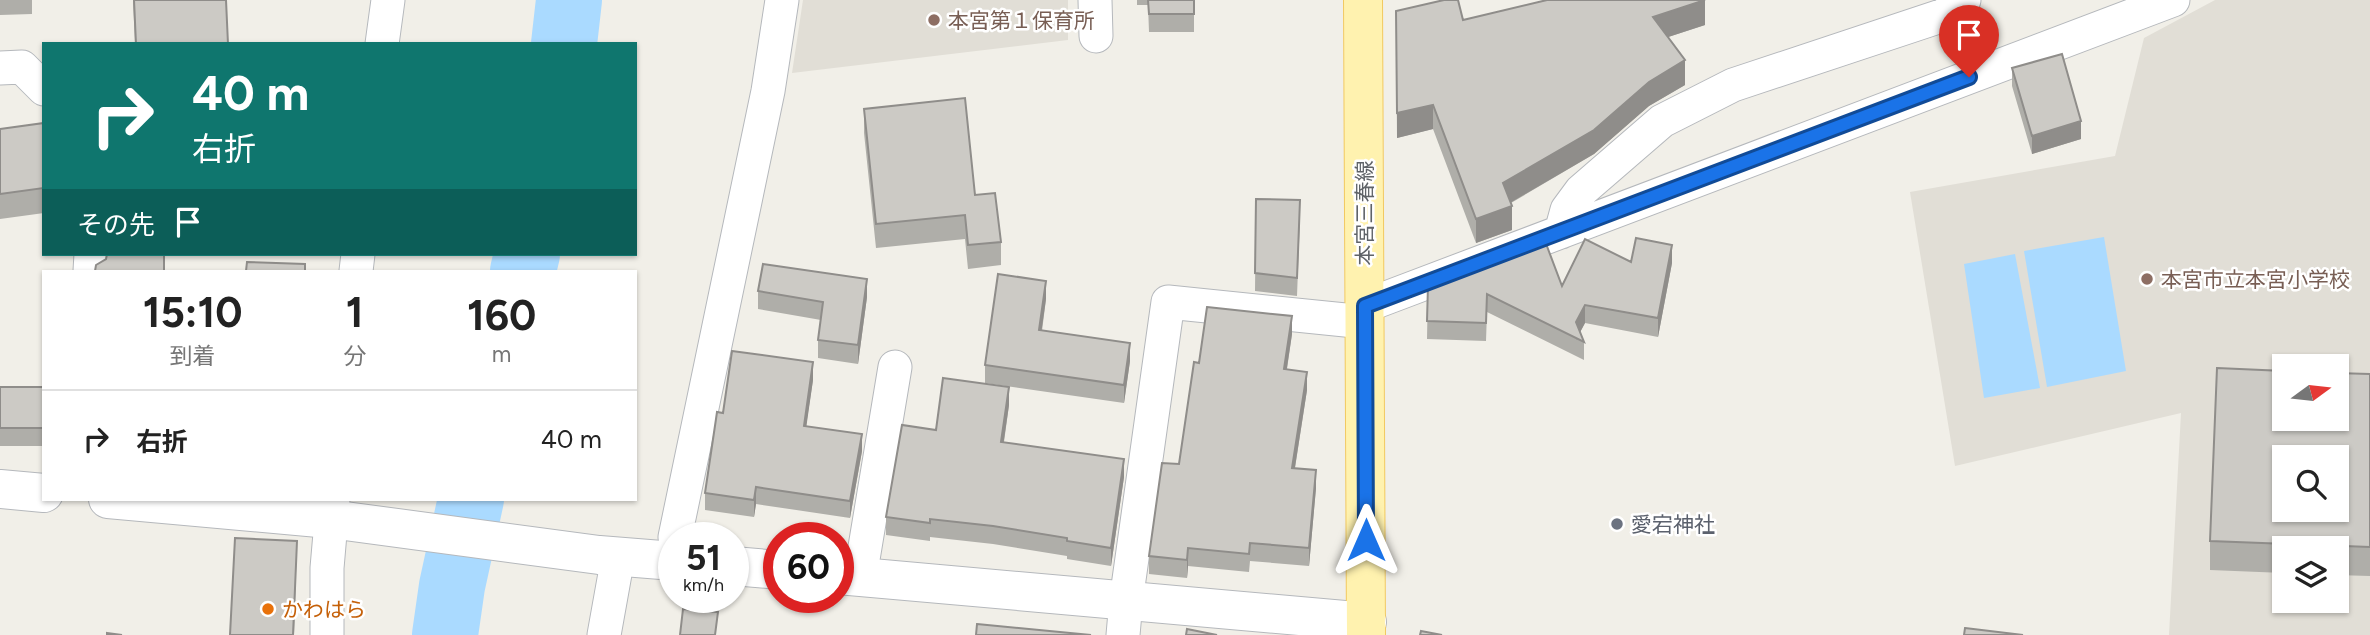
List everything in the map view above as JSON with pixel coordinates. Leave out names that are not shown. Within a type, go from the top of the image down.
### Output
[{"type":"main road","name":"本宮三春線","points":[[1363,0],[1366,629]]},
{"type":"street","points":[[382,42],[388,0]]},
{"type":"street","points":[[679,522],[768,91],[782,0]]},
{"type":"street","points":[[1095,0],[1096,36]]},
{"type":"street","points":[[1561,232],[1567,210],[1581,191],[1662,121],[1733,85],[1944,15],[1964,0]]},
{"type":"street","points":[[1124,618],[1168,302],[1365,314],[1561,232],[2173,0]]},
{"type":"street","points":[[0,68],[22,67],[42,87]]},
{"type":"street","points":[[854,553],[895,367]]},
{"type":"street","points":[[0,489],[42,493]]},
{"type":"street","points":[[153,501],[331,509],[380,526],[608,556],[658,552]]},
{"type":"street","points":[[327,635],[331,509]]},
{"type":"street","points":[[604,635],[608,556]]},
{"type":"street","points":[[854,577],[1124,618],[1366,629]]},
{"type":"shaded area","name":"本宮第１保育所","points":[[803,0],[1068,0],[1068,40],[792,73]]},
{"type":"shaded area","name":"本宮市立本宮小学校","points":[[2215,0],[2370,0],[2370,635],[2169,635],[2181,413],[1955,466],[1910,192],[2115,156],[2144,38]]},
{"type":"water","points":[[2104,237],[2126,371],[2047,387],[2024,251]]},
{"type":"water","points":[[2015,254],[2040,388],[1984,398],[1964,264]]},
{"type":"building","points":[[134,0],[226,0],[228,42],[136,42]]},
{"type":"building","points":[[1148,0],[1194,0],[1194,14],[1149,14]]},
{"type":"building","points":[[1444,0],[1458,0],[1463,20],[1547,0],[1705,0],[1653,17],[1685,60],[1649,82],[1594,130],[1503,183],[1512,206],[1476,219],[1433,105],[1397,113],[1396,11]]},
{"type":"building","points":[[2062,54],[2081,121],[2032,136],[2012,68]]},
{"type":"building","points":[[965,98],[975,195],[995,193],[1001,242],[968,245],[965,215],[876,224],[864,109]]},
{"type":"building","points":[[42,123],[42,188],[0,194],[0,129]]},
{"type":"building","points":[[1256,199],[1300,200],[1297,278],[1255,273]]},
{"type":"building","points":[[1636,238],[1672,245],[1658,318],[1585,305],[1576,322],[1584,342],[1487,294],[1486,323],[1427,321],[1428,285],[1545,241],[1562,286],[1585,239],[1631,262]]},
{"type":"building","points":[[107,256],[164,256],[164,270],[95,270],[96,265]]},
{"type":"building","points":[[247,262],[305,264],[305,270],[246,270]]},
{"type":"building","points":[[763,264],[867,279],[858,345],[818,340],[823,302],[758,291]]},
{"type":"building","points":[[998,274],[1046,281],[1039,330],[1130,343],[1124,385],[985,365]]},
{"type":"building","points":[[1207,307],[1292,316],[1284,369],[1307,372],[1292,468],[1316,470],[1309,548],[1250,543],[1249,554],[1188,548],[1187,560],[1149,556],[1162,463],[1179,464],[1194,362],[1199,363]]},
{"type":"building","points":[[732,351],[813,362],[804,426],[862,434],[850,501],[756,487],[754,500],[705,493],[717,412],[723,413]]},
{"type":"building","points":[[2217,368],[2272,370],[2272,431],[2349,431],[2349,373],[2370,374],[2370,547],[2349,546],[2349,536],[2272,536],[2272,543],[2210,541]]},
{"type":"building","points":[[943,378],[1009,387],[1001,442],[1124,459],[1111,548],[993,526],[930,519],[930,523],[886,517],[902,425],[936,430]]},
{"type":"building","points":[[0,387],[42,387],[42,428],[0,428]]},
{"type":"building","points":[[235,538],[297,541],[293,635],[230,635]]},
{"type":"building","points":[[683,613],[718,613],[715,635],[680,635]]},
{"type":"building","points":[[977,624],[1091,635],[976,635]]},
{"type":"building","points":[[1965,628],[2023,635],[1964,635]]},
{"type":"building","points":[[1187,629],[1217,635],[1186,635]]},
{"type":"building","points":[[1421,631],[1442,635],[1420,635]]},
{"type":"waterway","points":[[564,42],[569,0]]},
{"type":"waterway","points":[[523,270],[527,256]]},
{"type":"waterway","points":[[445,635],[452,586],[471,501]]},
{"type":"place","name":"本宮第１保育所","points":[[934,20]]},
{"type":"place","name":"本宮市立本宮小学校","points":[[2147,279]]},
{"type":"place","name":"愛宕神社","points":[[1617,524]]},
{"type":"place","name":"かわはら","points":[[268,609]]},
{"type":"route","points":[[1366,540],[1365,306],[1969,77]]}]
